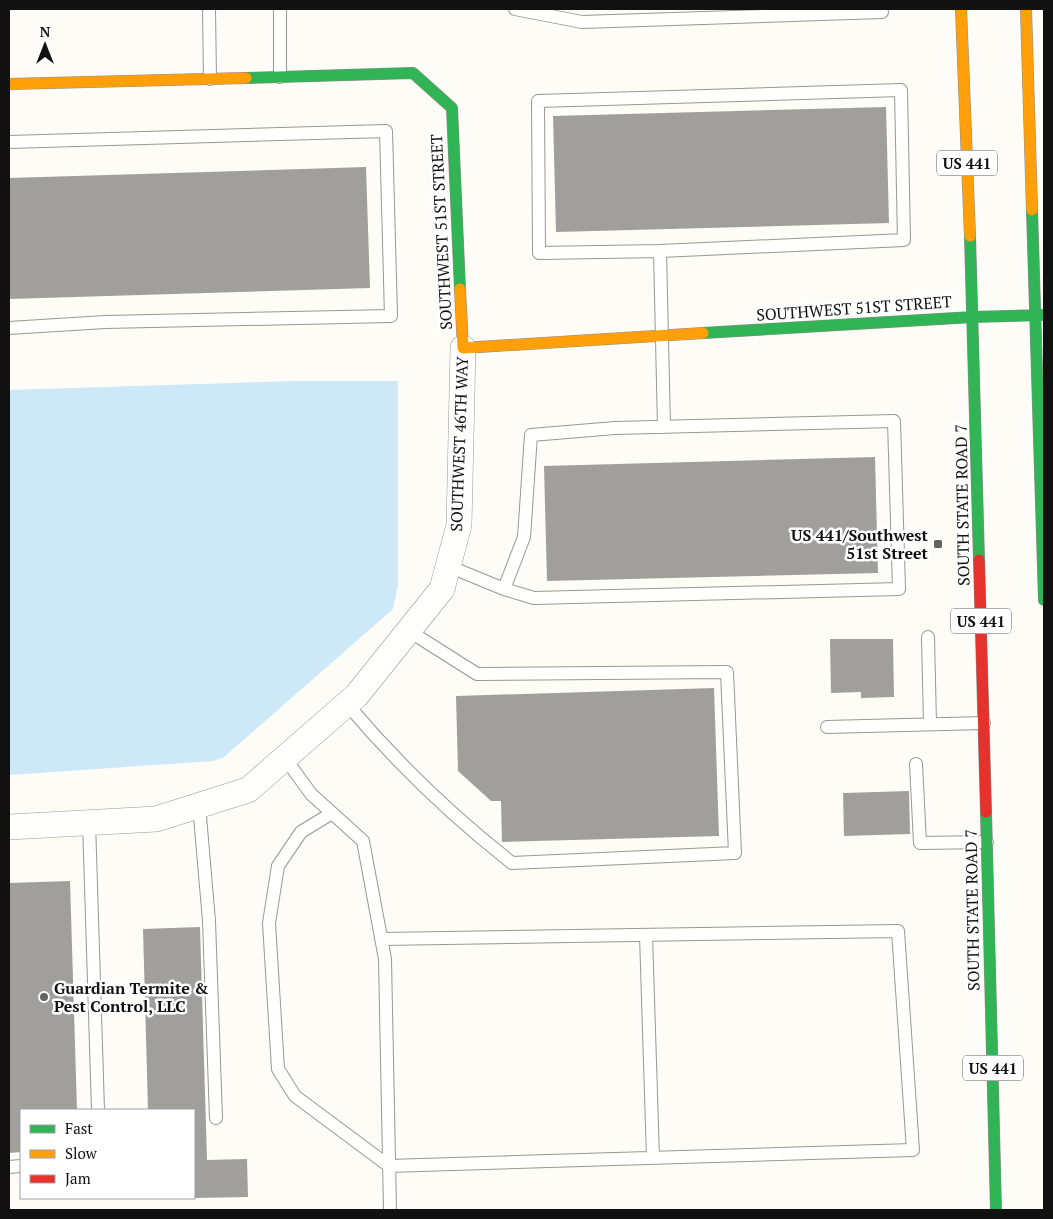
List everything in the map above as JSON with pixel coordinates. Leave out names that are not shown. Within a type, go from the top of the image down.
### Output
[{"type":"main road","name":"SOUTH STATE ROAD 7","points":[[961,9],[973,317],[996,1210]]},
{"type":"main road","points":[[1026,9],[1028,86],[1038,198],[1044,600]]},
{"type":"main road","name":"SOUTHWEST 51ST STREET","points":[[9,84],[413,73],[452,108],[463,348],[973,317],[1040,315]]},
{"type":"street","name":"SOUTHWEST 46TH WAY","points":[[199,805],[248,790],[347,704],[357,695],[442,589],[459,525],[463,348]]},
{"type":"street","points":[[9,827],[156,819],[199,805]]},
{"type":"lane","points":[[208,9],[210,79]]},
{"type":"lane","points":[[280,9],[280,77]]},
{"type":"lane","points":[[515,9],[582,22],[882,12]]},
{"type":"lane","points":[[1028,86],[1044,86]]},
{"type":"lane","points":[[901,90],[904,240],[660,251],[539,253],[538,101],[901,90]]},
{"type":"lane","points":[[9,142],[386,131],[391,316],[105,322],[9,328]]},
{"type":"lane","points":[[660,251],[664,427]]},
{"type":"lane","points":[[448,566],[504,589],[534,598],[899,589],[894,422],[615,428],[531,435],[524,537],[504,589]]},
{"type":"lane","points":[[347,704],[378,740],[478,836],[512,863],[735,853],[727,672],[477,674],[409,631]]},
{"type":"lane","points":[[928,636],[930,724]]},
{"type":"lane","points":[[828,727],[984,723]]},
{"type":"lane","points":[[285,758],[311,794],[362,841],[385,959],[390,1210]]},
{"type":"lane","points":[[916,764],[920,843],[987,842]]},
{"type":"lane","points":[[199,805],[209,921],[216,1118]]},
{"type":"lane","points":[[332,813],[301,832],[278,866],[269,924],[278,1069],[295,1096],[389,1166],[913,1150],[898,931],[381,939]]},
{"type":"lane","points":[[89,822],[98,1109]]},
{"type":"lane","points":[[646,935],[653,1158]]},
{"type":"water","points":[[296,381],[398,381],[398,585],[393,609],[224,757],[213,761],[9,775],[9,390]]},
{"type":"building","points":[[886,107],[889,223],[556,232],[553,116]]},
{"type":"building","points":[[366,167],[370,288],[9,299],[9,178]]},
{"type":"building","points":[[875,457],[878,573],[547,581],[544,466]]},
{"type":"building","points":[[830,639],[893,639],[894,697],[861,698],[861,692],[831,693]]},
{"type":"building","points":[[714,688],[719,836],[502,842],[501,801],[491,801],[458,771],[456,696]]},
{"type":"building","points":[[909,791],[910,834],[844,836],[843,793]]},
{"type":"building","points":[[70,881],[77,1109],[20,1109],[20,1152],[9,1153],[9,883]]},
{"type":"building","points":[[200,927],[207,1160],[247,1159],[248,1197],[195,1198],[195,1109],[148,1109],[143,929]]},
{"type":"traffic: fast","points":[[246,78],[413,73],[452,108],[460,289]]},
{"type":"traffic: fast","points":[[1032,210],[1044,600]]},
{"type":"traffic: fast","points":[[970,236],[979,560]]},
{"type":"traffic: fast","points":[[703,333],[973,317],[1044,315]]},
{"type":"traffic: fast","points":[[986,812],[996,1210]]},
{"type":"traffic: slow","points":[[961,9],[970,236]]},
{"type":"traffic: slow","points":[[1026,9],[1032,210]]},
{"type":"traffic: slow","points":[[9,84],[246,78]]},
{"type":"traffic: slow","points":[[460,289],[463,348],[703,333]]},
{"type":"traffic: jam","points":[[979,560],[986,812]]},
{"type":"place","name":"US 441/Southwest 51st Street","points":[[938,544]]},
{"type":"place","name":"Guardian Termite & Pest Control, LLC","points":[[44,997]]}]
